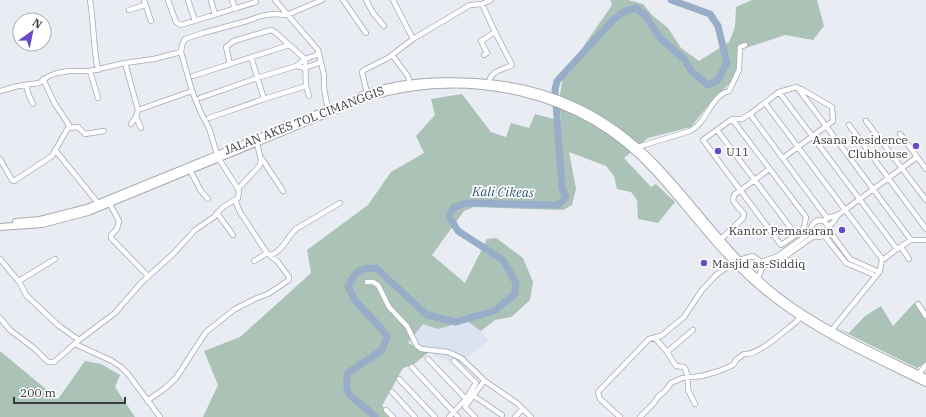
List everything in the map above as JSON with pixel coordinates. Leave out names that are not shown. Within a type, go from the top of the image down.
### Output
[{"type":"main road","name":"JALAN AKES TOL CIMANGGIS","points":[[0,223],[40,220],[110,204],[190,170],[218,156],[256,143],[366,98],[414,85],[447,81],[489,83],[521,88],[574,107],[609,125],[638,147],[658,167],[721,243]]},
{"type":"main road","name":"JALAN AKES TOL CIMANGGIS","points":[[0,227],[42,224],[87,210],[98,203],[218,156],[367,93],[394,86],[448,85],[488,87],[538,94]]},
{"type":"main road","points":[[574,107],[636,152],[654,169],[760,287],[827,334],[926,383]]},
{"type":"main road","points":[[736,261],[801,315],[926,378]]},
{"type":"street","points":[[90,0],[98,70]]},
{"type":"street","points":[[168,0],[178,24],[181,25],[256,2],[255,0]]},
{"type":"street","points":[[188,0],[195,21]]},
{"type":"street","points":[[211,0],[215,15]]},
{"type":"street","points":[[232,0],[235,9]]},
{"type":"street","points":[[275,0],[287,15],[316,45],[324,75],[324,88],[328,110]]},
{"type":"street","points":[[0,318],[13,333],[50,363],[54,362],[79,340],[115,313],[148,276],[174,253],[195,230],[235,200],[239,196],[238,189],[218,156],[209,128],[192,91],[181,52],[182,45],[185,39],[203,33],[261,16],[273,14],[287,15],[322,0]]},
{"type":"street","points":[[343,0],[366,33]]},
{"type":"street","points":[[366,0],[373,13],[384,26]]},
{"type":"street","points":[[393,0],[413,39]]},
{"type":"street","points":[[467,0],[470,5]]},
{"type":"street","points":[[367,93],[362,72],[364,70],[392,55],[413,39],[470,5],[482,4],[491,0]]},
{"type":"street","points":[[128,10],[144,2],[151,22]]},
{"type":"street","points":[[482,4],[494,32],[512,65],[492,74],[489,78],[489,83]]},
{"type":"street","points":[[273,14],[278,5]]},
{"type":"street","points":[[230,64],[226,47],[234,41],[247,36],[271,30],[305,59],[306,86],[309,96]]},
{"type":"street","points":[[484,55],[486,53],[482,41],[494,32]]},
{"type":"street","points":[[638,147],[695,129],[701,123],[719,95],[730,91],[740,70],[740,47],[745,44]]},
{"type":"street","points":[[193,76],[289,45]]},
{"type":"street","points":[[0,91],[18,86],[39,83],[49,76],[63,72],[98,70],[181,52]]},
{"type":"street","points":[[200,98],[296,66],[305,59],[319,54]]},
{"type":"street","points":[[392,55],[414,85]]},
{"type":"street","points":[[251,57],[264,99]]},
{"type":"street","points":[[296,66],[305,68],[321,62]]},
{"type":"street","points":[[125,63],[138,110],[136,117],[131,124]]},
{"type":"street","points":[[90,71],[98,98]]},
{"type":"street","points":[[0,159],[14,181],[52,156],[68,128],[69,125],[55,104],[44,79]]},
{"type":"street","points":[[26,85],[33,104]]},
{"type":"street","points":[[209,118],[306,86]]},
{"type":"street","points":[[797,87],[912,240]]},
{"type":"street","points":[[732,119],[768,170],[806,218],[802,231],[781,245],[703,140],[732,119],[742,119],[750,114],[779,92],[797,87],[832,107],[833,121],[783,158]]},
{"type":"street","points":[[138,110],[192,91]]},
{"type":"street","points":[[779,92],[859,199],[909,259]]},
{"type":"street","points":[[765,103],[797,148],[882,259],[880,271],[831,331]]},
{"type":"street","points":[[750,114],[783,158],[825,219],[828,228],[848,261],[877,271]]},
{"type":"street","points":[[136,117],[141,128]]},
{"type":"street","points":[[866,121],[926,200]]},
{"type":"street","points":[[849,125],[926,229]]},
{"type":"street","points":[[68,128],[78,127],[85,134],[104,131]]},
{"type":"street","points":[[717,130],[796,235]]},
{"type":"street","points":[[900,134],[926,169]]},
{"type":"street","points":[[256,143],[261,158],[283,191]]},
{"type":"street","points":[[55,150],[98,203]]},
{"type":"street","points":[[838,215],[818,220],[810,228],[812,234],[817,237],[824,235],[838,215],[917,156]]},
{"type":"street","points":[[238,189],[260,165],[261,158]]},
{"type":"street","points":[[190,170],[201,191],[208,199]]},
{"type":"street","points":[[721,243],[743,218],[744,214],[733,201],[734,195],[768,170]]},
{"type":"street","points":[[147,401],[176,378],[206,332],[235,309],[268,294],[289,280],[287,274],[269,254],[240,212],[235,200]]},
{"type":"street","points":[[254,261],[278,251],[291,233],[296,229],[340,203]]},
{"type":"street","points":[[110,204],[119,221],[117,229],[111,235],[111,238],[148,276]]},
{"type":"street","points":[[217,213],[233,235]]},
{"type":"street","points":[[805,222],[812,225]]},
{"type":"street","points":[[762,264],[780,260],[812,234]]},
{"type":"street","points":[[824,235],[848,261],[872,274]]},
{"type":"street","points":[[882,259],[912,240],[926,240]]},
{"type":"street","points":[[620,417],[600,399],[598,392],[649,339],[661,336],[684,317],[702,290],[716,275],[736,261],[753,256],[762,264]]},
{"type":"street","points":[[0,259],[19,281],[26,295],[59,326],[79,340]]},
{"type":"street","points":[[19,281],[55,259]]},
{"type":"street","points":[[758,278],[762,264]]},
{"type":"street","points":[[367,282],[373,282],[378,285],[388,307],[407,326],[417,346],[421,349],[448,352],[461,358],[484,381],[523,409],[531,417]]},
{"type":"street","points":[[918,304],[926,316]]},
{"type":"street","points":[[640,417],[671,383],[688,377],[702,376],[728,368],[744,354],[749,355],[757,351],[796,322],[801,315]]},
{"type":"street","points":[[667,352],[693,330]]},
{"type":"street","points":[[655,338],[676,366],[684,367],[688,377],[688,390],[695,404]]},
{"type":"street","points":[[75,344],[117,364],[128,374],[160,417]]},
{"type":"street","points":[[428,359],[466,399]]},
{"type":"street","points":[[450,417],[466,399],[476,383],[454,361]]},
{"type":"street","points":[[919,374],[926,365]]},
{"type":"street","points":[[412,367],[458,417]]},
{"type":"street","points":[[400,379],[435,417]]},
{"type":"street","points":[[475,417],[465,407],[484,381]]},
{"type":"street","points":[[392,392],[415,417]]},
{"type":"street","points":[[474,396],[502,415]]},
{"type":"street","points":[[515,417],[523,409]]},
{"type":"street","points":[[386,410],[393,417]]},
{"type":"shaded area","points":[[467,321],[481,331],[489,341],[467,357],[458,366],[408,343],[423,324],[438,329]]},
{"type":"green space","points":[[610,0],[628,0],[643,4],[652,15],[668,28],[681,48],[699,61],[729,42],[735,27],[736,7],[752,0],[817,0],[824,26],[813,40],[785,35],[740,50],[738,75],[710,103],[691,127],[648,138],[624,158],[651,187],[656,184],[675,202],[658,223],[638,219],[637,200],[631,192],[617,189],[614,176],[606,166],[569,152],[576,189],[572,205],[563,210],[474,207],[464,211],[432,255],[465,283],[487,239],[496,238],[523,258],[533,282],[530,300],[511,317],[495,320],[481,331],[467,321],[438,329],[423,324],[408,343],[429,352],[413,365],[403,368],[382,406],[395,417],[203,417],[218,385],[204,351],[240,337],[311,273],[307,250],[368,205],[391,172],[424,153],[416,136],[435,115],[431,99],[462,94],[491,132],[506,137],[511,123],[529,128],[535,114],[561,121],[559,101],[563,76],[612,5]]},
{"type":"green space","points":[[914,303],[919,308],[926,320],[926,363],[917,368],[834,327],[849,333],[865,316],[881,306],[893,326]]},
{"type":"green space","points":[[0,351],[58,399],[85,361],[101,364],[120,375],[115,387],[135,417],[0,417]]},
{"type":"waterway","name":"Kali Cikeas","points":[[375,417],[350,394],[347,389],[348,373],[382,350],[387,337],[381,328],[356,302],[348,286],[353,277],[358,271],[376,268],[427,315],[456,322],[494,311],[515,294],[516,283],[503,260],[458,231],[449,216],[454,207],[467,203],[558,205],[566,197],[562,188],[555,90],[557,81],[614,19],[625,11],[636,8],[645,15],[660,38],[684,59],[692,72],[708,85],[718,80],[727,63],[718,26],[710,14],[671,0]]},
{"type":"place","name":"Asana Residence Clubhouse","points":[[916,146]]},
{"type":"place","name":"U11","points":[[718,151]]},
{"type":"place","name":"Kantor Pemasaran","points":[[842,230]]},
{"type":"place","name":"Masjid as-Siddiq","points":[[704,263]]}]
